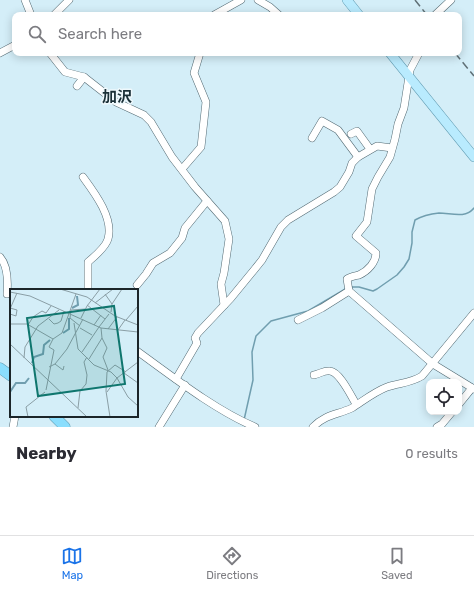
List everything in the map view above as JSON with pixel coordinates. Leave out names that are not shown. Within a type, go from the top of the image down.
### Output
[{"type":"highway","points":[[0,368],[10,375]]},
{"type":"highway","points":[[55,417],[65,427]]},
{"type":"main road","points":[[347,0],[357,12]]},
{"type":"main road","points":[[392,56],[474,157]]},
{"type":"street","points":[[25,0],[30,12]]},
{"type":"street","points":[[57,12],[69,0]]},
{"type":"street","points":[[219,12],[241,0]]},
{"type":"street","points":[[258,0],[276,12]]},
{"type":"street","points":[[438,12],[451,0]]},
{"type":"street","points":[[0,53],[12,47]]},
{"type":"street","points":[[52,56],[65,72],[84,77],[116,102],[144,115],[151,122],[172,157],[195,187],[225,221],[229,239],[221,284],[224,305]]},
{"type":"street","points":[[182,169],[201,147],[206,102],[194,73],[199,56]]},
{"type":"street","points":[[418,56],[409,76],[404,108],[398,124],[390,157],[372,189],[367,222],[356,236],[376,253],[374,262],[370,268],[360,274],[350,276],[347,279],[348,288],[433,364],[473,388],[462,401]]},
{"type":"street","points":[[77,86],[84,77]]},
{"type":"street","points":[[312,138],[322,121],[338,130],[358,157]]},
{"type":"street","points":[[351,134],[357,131],[370,149]]},
{"type":"street","points":[[176,379],[197,343],[195,338],[198,332],[232,298],[262,260],[281,227],[288,220],[340,187],[349,172],[352,163],[358,157],[377,146],[392,148]]},
{"type":"street","points":[[83,177],[106,213],[109,229],[108,240],[96,255],[88,262],[88,289]]},
{"type":"street","points":[[137,285],[153,263],[170,252],[182,238],[185,228],[208,201]]},
{"type":"street","points":[[0,256],[3,260],[8,281],[6,294]]},
{"type":"street","points":[[298,320],[322,308],[348,288]]},
{"type":"street","points":[[313,427],[327,416],[352,408],[356,404],[387,387],[417,380],[433,364],[474,313]]},
{"type":"street","points":[[138,352],[176,379],[247,425],[255,427]]},
{"type":"street","points":[[314,375],[333,371],[345,385],[356,404]]},
{"type":"street","points":[[159,427],[185,385]]},
{"type":"street","points":[[437,427],[442,424],[450,415]]},
{"type":"street","points":[[12,427],[15,417]]},
{"type":"waterway","points":[[350,287],[359,287],[373,291],[397,275],[409,259],[415,220],[426,215],[439,213],[458,215],[466,213],[474,208]]},
{"type":"waterway","points":[[244,420],[253,380],[252,352],[256,336],[271,321],[308,311],[347,288]]},
{"type":"railway","points":[[415,0],[425,12]]},
{"type":"railway","points":[[457,56],[474,76]]},
{"type":"district","name":"加沢","points":[[117,97]]}]
